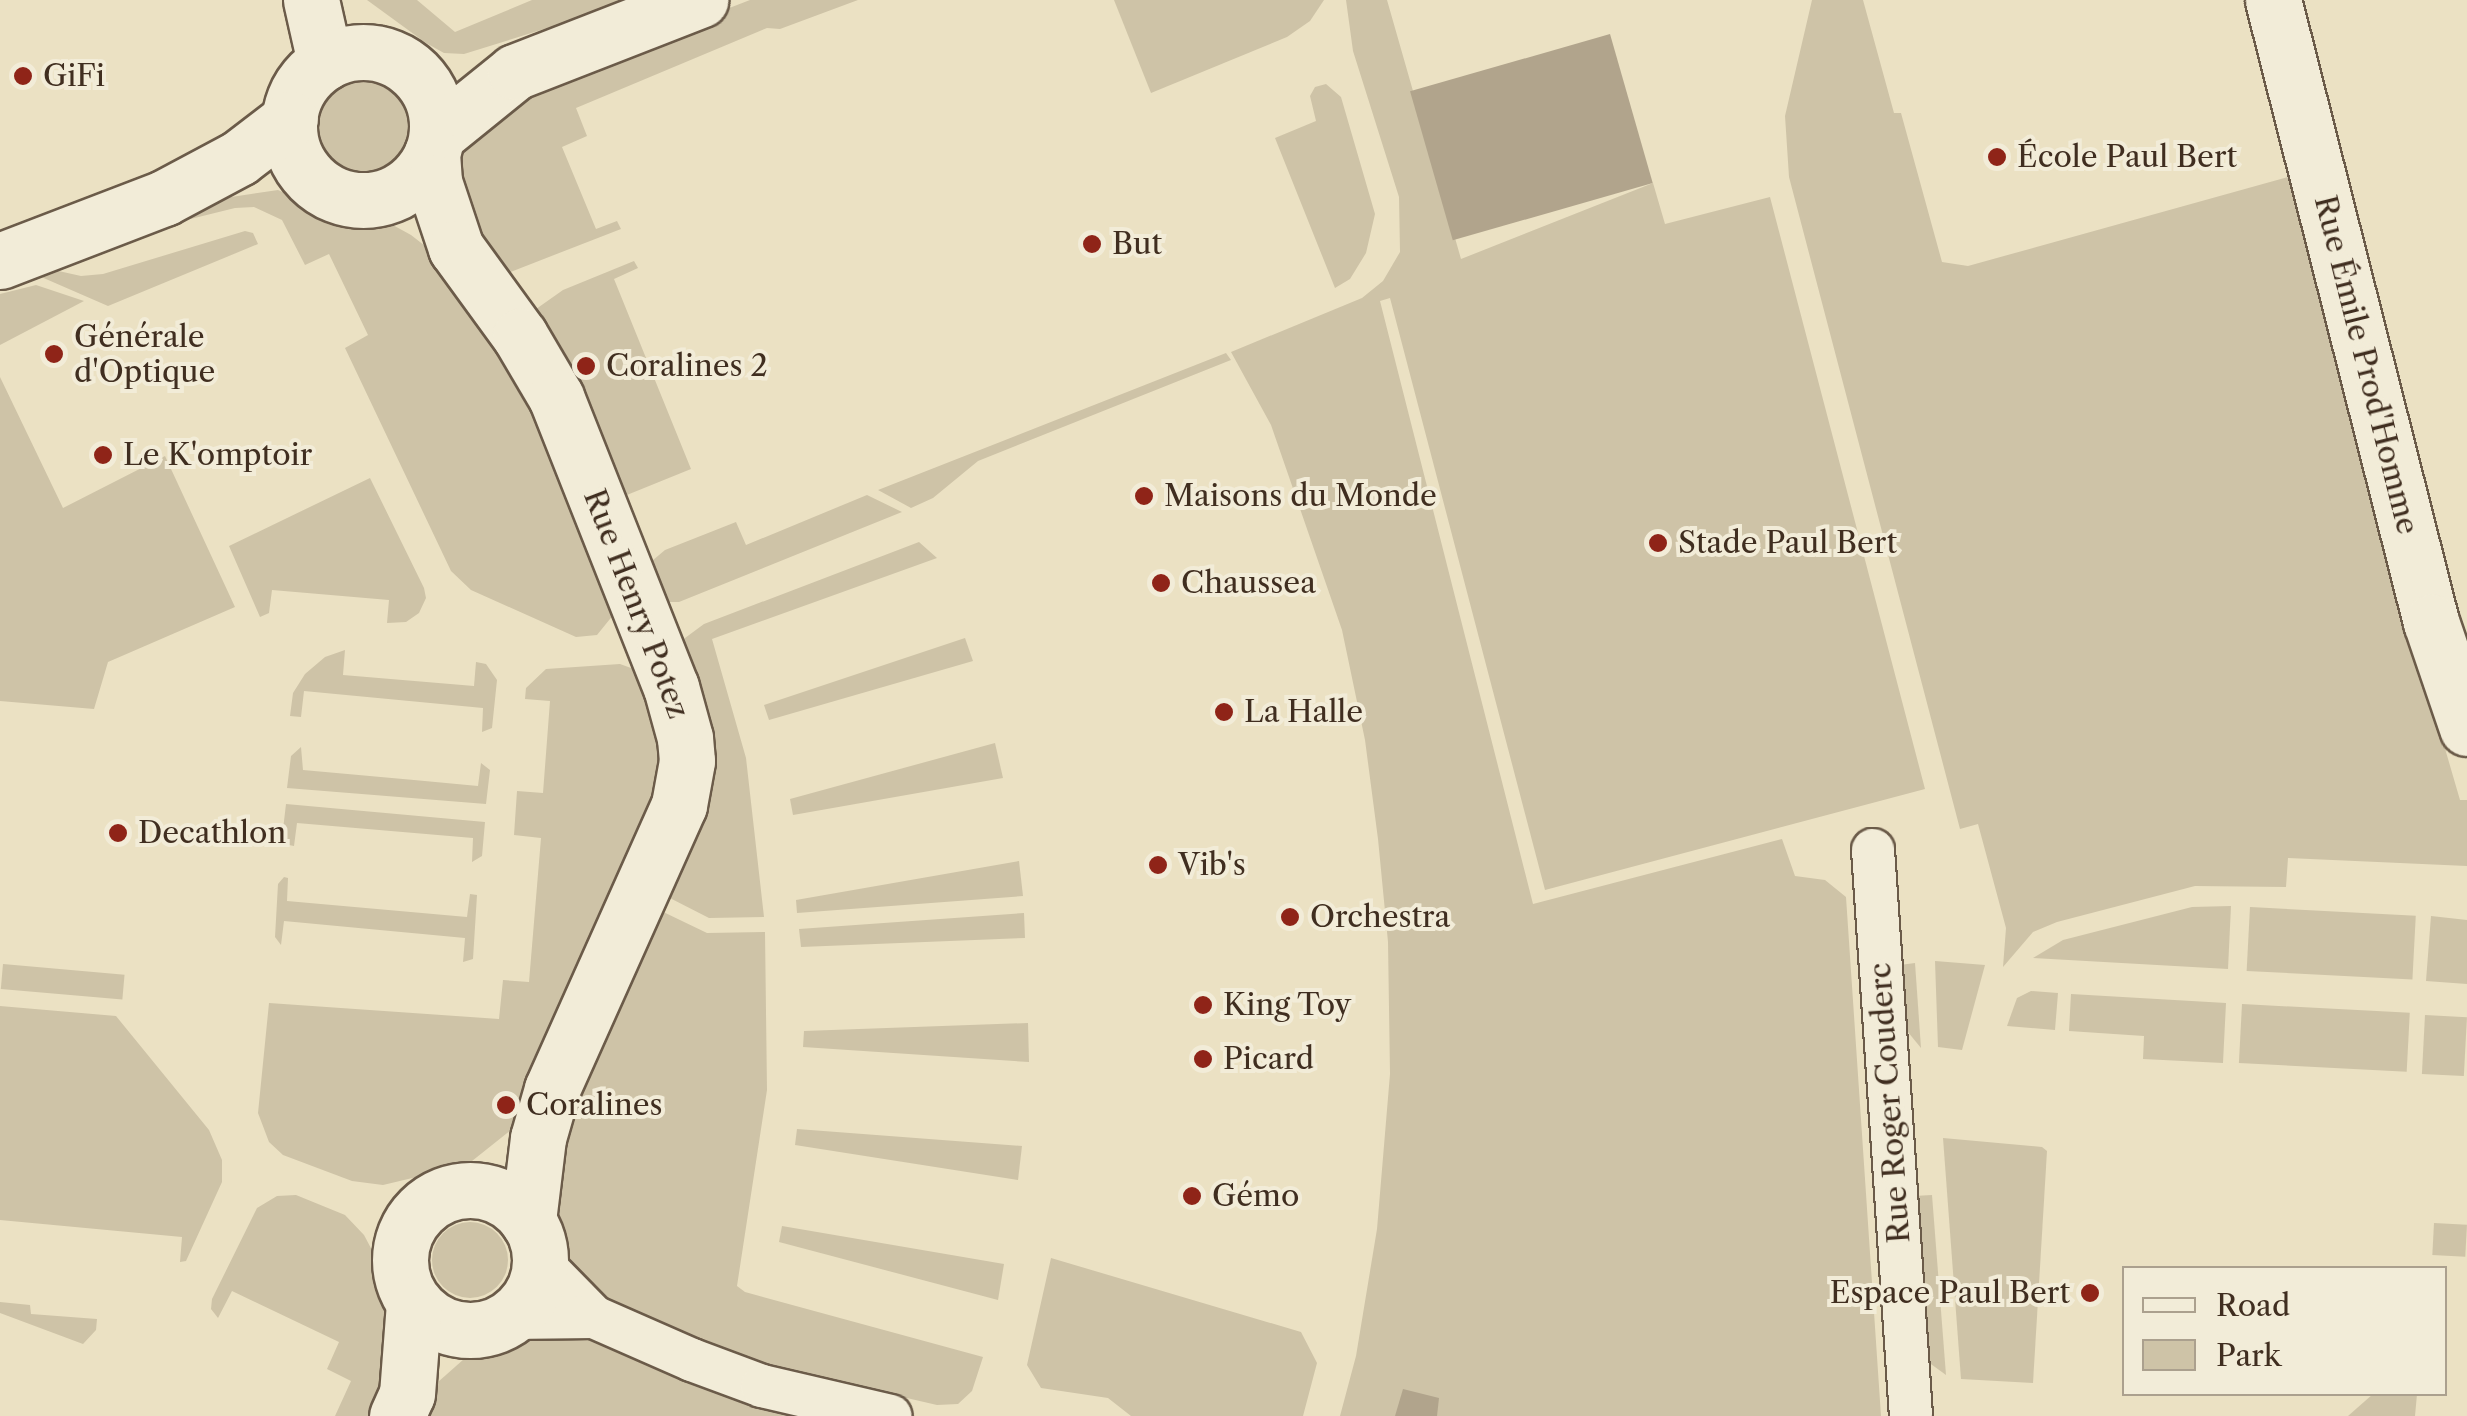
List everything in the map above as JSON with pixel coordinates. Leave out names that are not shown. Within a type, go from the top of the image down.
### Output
[{"type":"street","points":[[311,0],[370,61],[432,98],[434,144]]},
{"type":"street","points":[[343,0],[370,61]]},
{"type":"street","points":[[540,60],[432,75],[370,61],[300,86],[290,118],[292,147],[306,172],[339,196],[380,198],[411,182],[434,144],[495,85],[540,60],[700,0]]},
{"type":"street","name":"Rue Émile Prod'Homme","points":[[2274,0],[2431,622],[2467,728]]},
{"type":"street","points":[[0,261],[164,198],[238,158],[290,118]]},
{"type":"street","name":"Rue Henry Potez","points":[[434,144],[436,194],[456,248],[520,336],[556,397],[671,687],[686,738],[679,804],[552,1088]]},
{"type":"street","points":[[164,198],[306,172]]},
{"type":"street","name":"Rue Henry Potez","points":[[380,198],[456,248]]},
{"type":"street","name":"Rue Roger Couderc","points":[[1873,850],[1911,1416]]},
{"type":"street","points":[[552,1088],[524,1132],[464,1190],[436,1199],[410,1224],[403,1241],[401,1275],[414,1304],[437,1322],[495,1324],[594,1317],[744,1380],[892,1416]]},
{"type":"street","points":[[402,1405],[529,1298],[538,1138],[552,1088]]},
{"type":"street","points":[[464,1190],[500,1197],[594,1317]]},
{"type":"street","points":[[402,1405],[414,1304]]},
{"type":"green space","points":[[367,0],[417,0],[455,32],[532,0],[637,0],[464,54],[444,53],[426,43]]},
{"type":"green space","points":[[750,0],[858,0],[780,29],[767,28],[576,108],[587,136],[562,147],[596,229],[617,221],[621,229],[500,276],[472,238],[452,156],[507,94]]},
{"type":"green space","points":[[1114,0],[1324,0],[1310,21],[1287,37],[1151,93]]},
{"type":"green space","points":[[1346,0],[1387,0],[1461,259],[1653,183],[1665,224],[1770,197],[1925,789],[1545,890],[1390,298],[1380,301],[1533,904],[1782,839],[1795,876],[1825,880],[1846,897],[1881,1416],[1340,1416],[1356,1356],[1377,1229],[1390,1074],[1388,942],[1378,839],[1365,740],[1342,630],[1271,425],[1231,352],[1362,298],[1383,281],[1400,252],[1399,197],[1353,51]]},
{"type":"green space","points":[[1812,0],[1863,0],[1894,113],[1901,113],[1942,262],[1968,266],[2292,176],[2397,584],[2460,800],[2467,800],[2467,866],[2288,858],[2286,887],[2195,886],[2057,922],[2033,932],[2003,967],[2006,928],[1978,824],[1960,829],[1789,177],[1785,116]]},
{"type":"green space","points":[[363,72],[383,76],[401,87],[412,105],[416,125],[412,145],[401,163],[383,174],[363,178],[343,174],[325,163],[314,145],[310,125],[314,105],[325,87],[343,76]]},
{"type":"green space","points":[[1326,84],[1341,97],[1375,214],[1366,253],[1350,279],[1335,288],[1275,138],[1316,121],[1310,96],[1315,87]]},
{"type":"green space","points":[[278,190],[320,209],[391,224],[411,235],[429,249],[525,373],[614,614],[597,635],[576,637],[471,590],[451,571],[345,348],[368,335],[329,254],[305,265],[282,220],[254,207],[154,228],[218,199]]},
{"type":"green space","points":[[245,231],[253,233],[258,244],[108,306],[39,276],[45,268],[81,276],[103,274]]},
{"type":"green space","points":[[634,261],[638,268],[614,279],[691,469],[617,499],[529,314],[563,290]]},
{"type":"green space","points":[[36,285],[84,301],[0,345],[0,294]]},
{"type":"green space","points":[[1226,353],[1231,360],[978,461],[933,498],[911,508],[878,490]]},
{"type":"green space","points":[[0,377],[63,508],[165,456],[235,607],[108,662],[94,709],[0,701]]},
{"type":"green space","points":[[370,478],[424,588],[426,598],[419,613],[406,622],[387,623],[389,600],[272,590],[269,613],[260,617],[229,546]]},
{"type":"green space","points":[[867,495],[902,512],[679,602],[665,602],[646,566],[665,550],[736,522],[746,545]]},
{"type":"green space","points":[[919,542],[937,558],[712,639],[746,758],[764,917],[709,918],[662,894],[679,646],[704,624]]},
{"type":"green space","points":[[965,638],[973,661],[769,720],[764,705]]},
{"type":"green space","points":[[345,650],[343,675],[474,686],[476,662],[486,664],[497,680],[492,728],[482,732],[483,708],[304,691],[301,717],[290,716],[293,693],[305,674],[325,657]]},
{"type":"green space","points":[[620,664],[642,672],[649,681],[664,785],[511,1130],[467,1165],[383,1185],[352,1181],[283,1155],[269,1142],[258,1113],[269,1003],[499,1019],[503,980],[529,982],[541,838],[514,835],[517,791],[543,793],[550,701],[525,699],[526,688],[546,669]]},
{"type":"green space","points":[[995,743],[1003,778],[793,815],[790,799]]},
{"type":"green space","points":[[301,747],[303,770],[478,786],[481,763],[490,770],[486,804],[287,788],[291,756]]},
{"type":"green space","points":[[286,804],[485,822],[482,856],[472,862],[473,838],[297,823],[294,846],[289,845],[282,838]]},
{"type":"green space","points":[[1019,861],[1023,896],[797,913],[796,900]]},
{"type":"green space","points":[[288,878],[287,901],[467,917],[470,894],[477,895],[473,959],[463,962],[465,938],[284,921],[281,945],[275,937],[278,884]]},
{"type":"green space","points":[[2231,906],[2228,969],[2033,958],[2063,940],[2192,907]]},
{"type":"green space","points":[[2250,907],[2416,916],[2412,980],[2247,971]]},
{"type":"green space","points":[[655,908],[707,933],[765,932],[767,1090],[737,1286],[745,1292],[983,1357],[972,1391],[958,1404],[937,1405],[747,1361],[606,1302],[570,1268],[553,1215],[547,1142]]},
{"type":"green space","points":[[1024,913],[1025,938],[801,947],[799,929]]},
{"type":"green space","points":[[2431,916],[2467,920],[2467,984],[2426,981]]},
{"type":"green space","points":[[1935,961],[1985,965],[1962,1050],[1938,1047]]},
{"type":"green space","points":[[1915,963],[1921,1048],[1903,1026],[1900,965]]},
{"type":"green space","points":[[3,964],[125,975],[122,1000],[1,989]]},
{"type":"green space","points":[[2031,991],[2058,993],[2055,1030],[2007,1026],[2017,998]]},
{"type":"green space","points":[[2071,994],[2226,1003],[2223,1063],[2143,1059],[2144,1036],[2069,1031]]},
{"type":"green space","points":[[2242,1004],[2410,1013],[2407,1072],[2239,1063]]},
{"type":"green space","points":[[0,1006],[116,1016],[209,1130],[222,1160],[222,1182],[186,1261],[180,1262],[182,1237],[0,1220]]},
{"type":"green space","points":[[2425,1015],[2467,1017],[2464,1076],[2422,1074]]},
{"type":"green space","points":[[1028,1023],[1029,1062],[803,1047],[804,1031]]},
{"type":"green space","points":[[797,1129],[1022,1146],[1018,1180],[795,1145]]},
{"type":"green space","points":[[1943,1138],[2042,1147],[2047,1151],[2033,1383],[1961,1379]]},
{"type":"green space","points":[[296,1195],[345,1215],[364,1235],[373,1252],[380,1289],[391,1314],[381,1416],[335,1416],[351,1381],[327,1369],[339,1342],[232,1291],[218,1318],[211,1309],[212,1299],[257,1208],[277,1196]]},
{"type":"green space","points":[[1932,1195],[1946,1375],[1924,1359],[1914,1196]]},
{"type":"green space","points":[[470,1222],[497,1233],[508,1260],[497,1287],[470,1298],[443,1287],[432,1260],[443,1233]]},
{"type":"green space","points":[[2434,1223],[2467,1225],[2465,1257],[2432,1255]]},
{"type":"green space","points":[[782,1226],[1004,1264],[998,1300],[779,1242]]},
{"type":"green space","points":[[1051,1258],[1301,1332],[1317,1363],[1303,1416],[1131,1416],[1108,1398],[1041,1388],[1027,1365]]},
{"type":"green space","points":[[0,1302],[30,1305],[31,1314],[97,1319],[96,1330],[83,1344],[0,1313]]},
{"type":"green space","points":[[558,1329],[574,1329],[807,1416],[418,1416],[438,1382],[464,1359]]},
{"type":"green space","points":[[2371,1396],[2417,1396],[2415,1416],[2348,1416]]},
{"type":"shaded area","points":[[1610,34],[1653,183],[1453,240],[1410,91]]},
{"type":"shaded area","points":[[1403,1389],[1439,1398],[1437,1416],[1395,1416]]},
{"type":"place","name":"GiFi","points":[[23,76]]},
{"type":"place","name":"École Paul Bert","points":[[1997,157]]},
{"type":"place","name":"But","points":[[1092,244]]},
{"type":"place","name":"Générale d'Optique","points":[[54,354]]},
{"type":"place","name":"Coralines 2","points":[[586,366]]},
{"type":"place","name":"Le K'omptoir","points":[[103,455]]},
{"type":"place","name":"Maisons du Monde","points":[[1144,496]]},
{"type":"place","name":"Stade Paul Bert","points":[[1658,543]]},
{"type":"place","name":"Chaussea","points":[[1161,583]]},
{"type":"place","name":"La Halle","points":[[1224,712]]},
{"type":"place","name":"Decathlon","points":[[118,833]]},
{"type":"place","name":"Vib's","points":[[1158,865]]},
{"type":"place","name":"Orchestra","points":[[1290,917]]},
{"type":"place","name":"King Toy","points":[[1203,1005]]},
{"type":"place","name":"Picard","points":[[1203,1059]]},
{"type":"place","name":"Coralines","points":[[506,1105]]},
{"type":"place","name":"Gémo","points":[[1192,1196]]},
{"type":"place","name":"Espace Paul Bert","points":[[2090,1293]]}]
